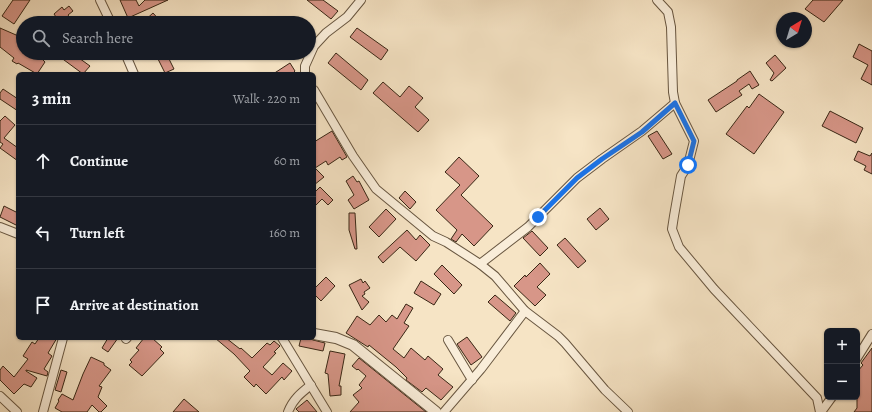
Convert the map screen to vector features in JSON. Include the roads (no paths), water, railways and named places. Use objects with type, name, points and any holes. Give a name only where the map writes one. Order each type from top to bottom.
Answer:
[{"type":"street","points":[[100,0],[108,16]]},
{"type":"street","points":[[316,44],[326,33],[347,17],[361,0]]},
{"type":"street","points":[[657,0],[668,12],[670,23],[673,92],[675,103],[694,141],[688,165],[681,176],[672,230],[679,247],[719,294],[817,398],[821,412]]},
{"type":"street","points":[[128,60],[133,72]]},
{"type":"street","points":[[305,72],[305,66],[308,60]]},
{"type":"street","points":[[316,93],[376,189],[433,236],[446,242],[480,264],[495,276],[525,311],[558,336],[605,390],[628,412]]},
{"type":"street","points":[[480,264],[528,227],[577,178],[642,132],[675,103]]},
{"type":"street","points":[[0,227],[16,233]]},
{"type":"street","points":[[444,412],[472,380],[525,311]]},
{"type":"street","points":[[316,334],[336,338],[353,345],[436,412]]},
{"type":"street","points":[[860,353],[872,334]]},
{"type":"street","points":[[43,412],[62,340]]},
{"type":"street","points":[[283,340],[327,412]]},
{"type":"street","points":[[448,340],[472,380]]},
{"type":"street","points":[[288,412],[291,404],[311,385]]},
{"type":"street","points":[[0,396],[17,412]]},
{"type":"street","points":[[817,398],[824,398]]},
{"type":"street","points":[[821,412],[830,400]]}]
